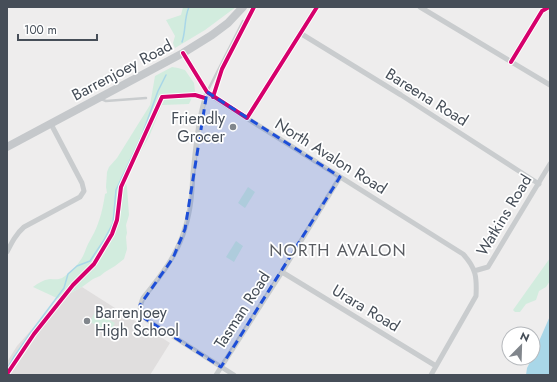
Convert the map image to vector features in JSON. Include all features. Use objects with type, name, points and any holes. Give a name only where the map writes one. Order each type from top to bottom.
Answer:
[{"type":"main road","name":"Barrenjoey Road","points":[[7,147],[183,53],[228,23],[243,7]]},
{"type":"street","points":[[247,118],[317,7]]},
{"type":"street","points":[[420,7],[550,85]]},
{"type":"street","points":[[511,62],[542,11],[548,7]]},
{"type":"street","name":"Bareena Road","points":[[300,33],[401,95],[539,184]]},
{"type":"street","name":"North Avalon Road","points":[[183,53],[207,92],[463,254],[474,271]]},
{"type":"street","points":[[207,92],[203,104],[196,146],[190,207],[185,229],[173,258],[143,298],[140,305],[140,313],[144,318],[234,375]]},
{"type":"street","points":[[7,252],[13,239],[24,227],[80,197],[84,191],[82,183],[51,124]]},
{"type":"street","name":"Watkins Road","points":[[474,271],[488,267],[550,164]]},
{"type":"street","name":"Tasman Road","points":[[216,375],[282,272],[340,177]]},
{"type":"street","points":[[431,375],[476,296],[477,282],[474,271]]},
{"type":"street","name":"Urara Road","points":[[282,272],[436,366]]},
{"type":"lane","points":[[207,92],[243,21]]},
{"type":"lane","points":[[99,98],[106,102],[146,98]]},
{"type":"highlighted area","points":[[207,92],[340,177],[221,367],[144,318],[140,305],[173,258],[185,229]]},
{"type":"shaded area","name":"Barrenjoey High School","points":[[82,287],[170,343],[150,375],[7,375],[7,362],[17,346],[59,299]]},
{"type":"green space","points":[[183,7],[236,7],[205,30],[175,48],[173,43],[175,36],[166,20],[181,15]]},
{"type":"green space","points":[[172,67],[185,70],[194,83],[195,91],[189,104],[162,105],[149,137],[124,177],[127,187],[129,215],[126,225],[127,249],[124,259],[100,276],[59,299],[33,287],[45,280],[62,278],[74,268],[81,259],[100,219],[105,194],[107,193],[107,172],[109,167],[117,158],[150,105],[155,76]]},
{"type":"green space","points":[[248,187],[255,192],[245,208],[238,203]]},
{"type":"green space","points":[[236,241],[243,246],[234,262],[226,257]]},
{"type":"green space","points":[[550,258],[550,281],[546,287],[539,291],[536,300],[526,304],[520,312],[515,312],[513,310]]},
{"type":"green space","points":[[95,312],[115,323],[110,332],[90,322]]},
{"type":"water","points":[[550,316],[550,375],[526,375],[528,366],[541,366],[541,337]]},
{"type":"waterway","points":[[182,42],[189,7]]},
{"type":"waterway","points":[[7,369],[31,332],[64,288],[68,274],[77,266],[90,261],[104,240],[113,223],[116,190],[142,135],[158,91],[166,75]]},
{"type":"cycle path","points":[[213,97],[222,69],[254,7]]},
{"type":"cycle path","points":[[183,53],[207,92],[247,118],[317,7]]},
{"type":"cycle path","points":[[511,62],[542,11],[549,7]]},
{"type":"cycle path","points":[[7,374],[34,334],[73,285],[94,264],[112,234],[117,220],[121,187],[162,97],[195,95],[205,98]]},
{"type":"place","name":"Friendly Grocer","points":[[233,127]]},
{"type":"place","name":"Barrenjoey High School","points":[[87,321]]},
{"type":"district","name":"NORTH AVALON","points":[[338,250]]}]
